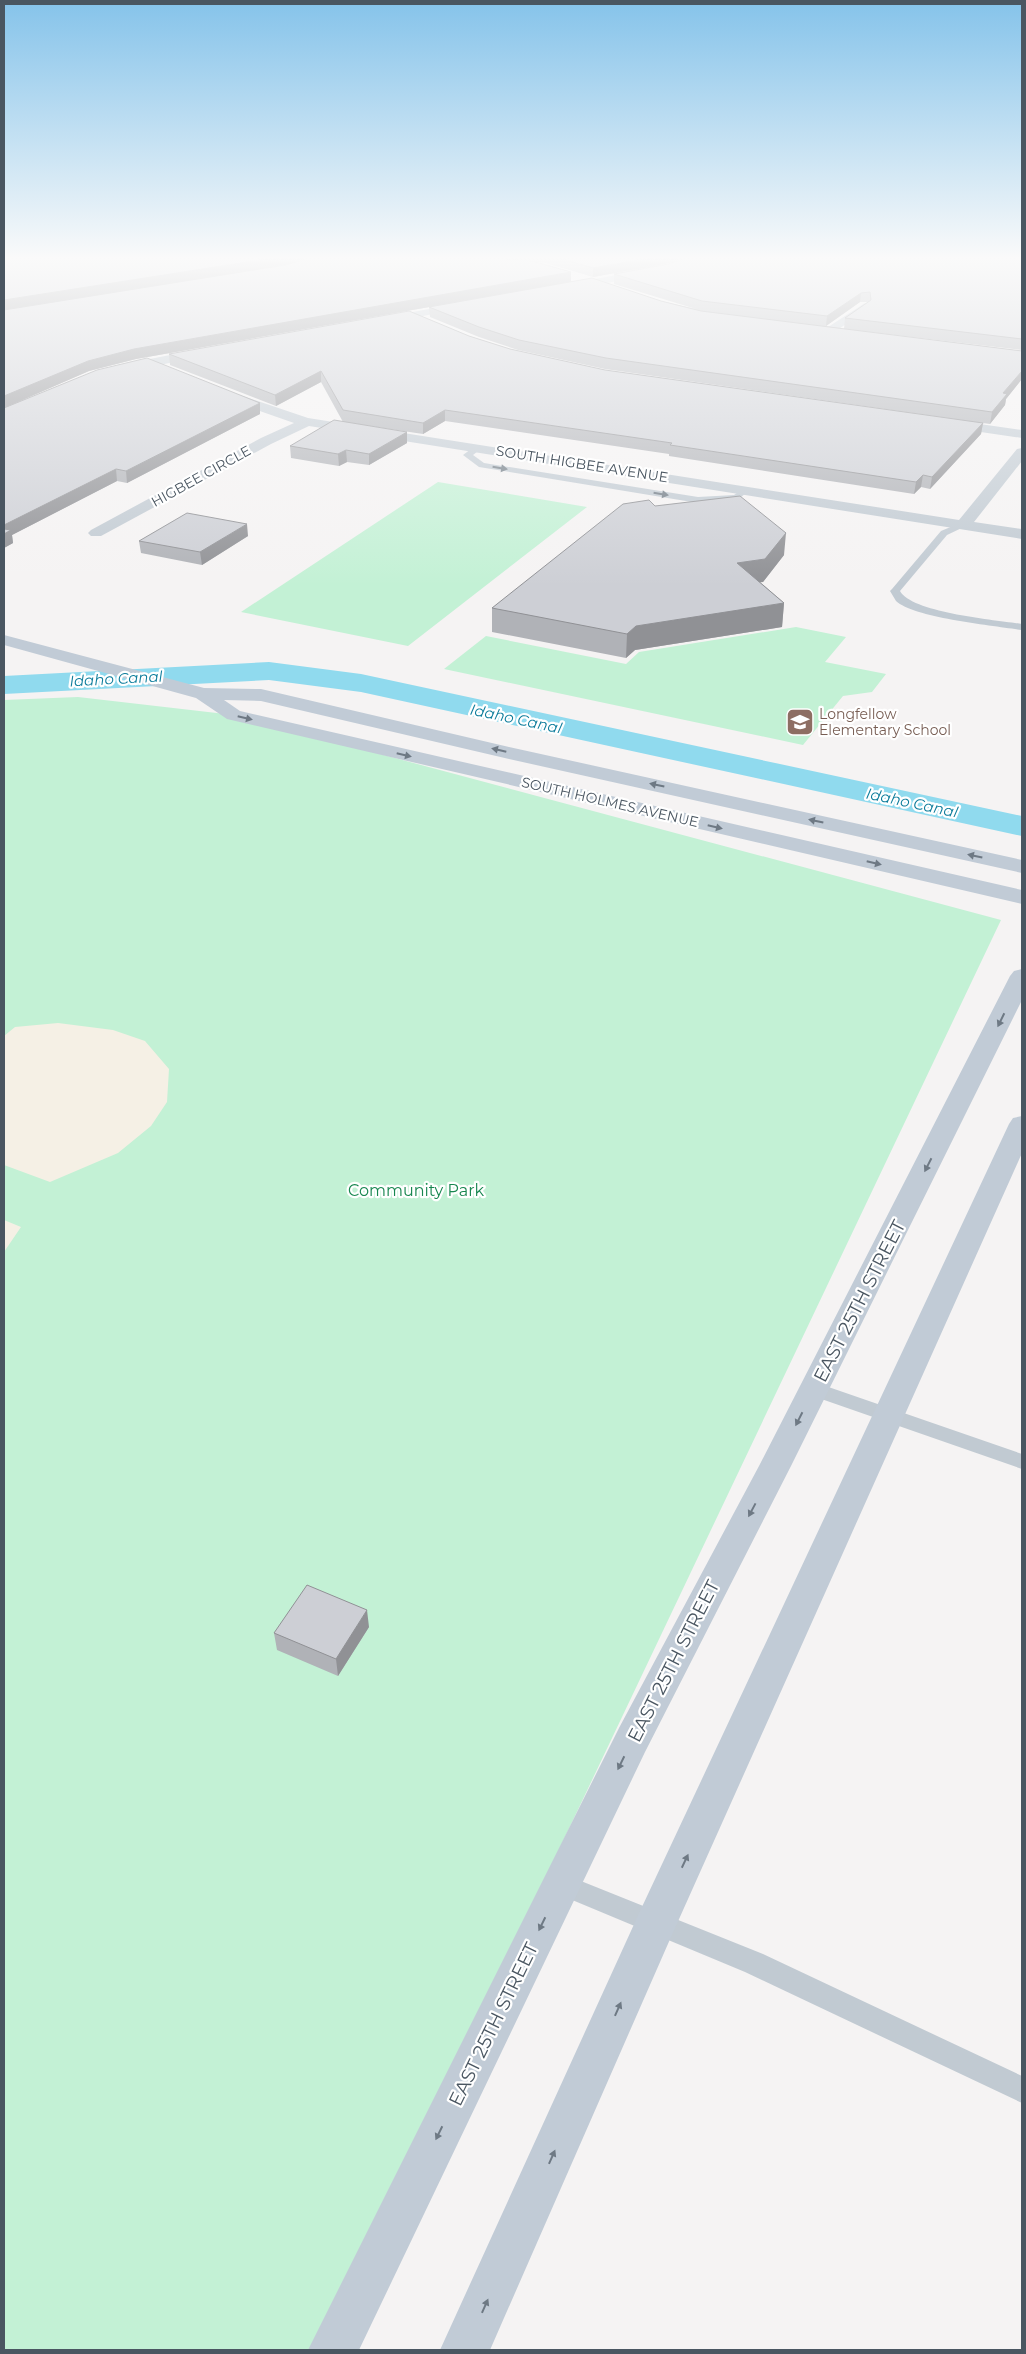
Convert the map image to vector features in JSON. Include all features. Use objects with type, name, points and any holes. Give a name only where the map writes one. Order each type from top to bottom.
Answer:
[{"type":"main road","name":"SOUTH HOLMES AVENUE","points":[[4,640],[203,694],[262,695],[1022,866]]},
{"type":"main road","name":"SOUTH HOLMES AVENUE","points":[[203,694],[234,715],[1022,897]]},
{"type":"main road","name":"EAST 25TH STREET","points":[[332,2350],[632,1740],[814,1389],[1022,976]]},
{"type":"main road","points":[[465,2350],[656,1924],[1022,1124]]},
{"type":"street","points":[[106,373],[133,367]]},
{"type":"street","points":[[158,367],[172,373]]},
{"type":"street","name":"SOUTH HIGBEE AVENUE","points":[[208,387],[281,415],[307,422],[1022,534]]},
{"type":"street","points":[[932,421],[1022,434]]},
{"type":"street","name":"HIGBEE CIRCLE","points":[[96,533],[266,441],[307,422]]},
{"type":"street","points":[[964,525],[1022,452]]},
{"type":"lane","points":[[964,525],[944,534],[895,591],[899,599],[910,605],[928,610],[1022,627]]},
{"type":"lane","points":[[814,1389],[1022,1462]]},
{"type":"lane","points":[[561,1884],[754,1963],[1022,2090]]},
{"type":"green space","points":[[438,482],[587,507],[408,646],[241,612]]},
{"type":"green space","points":[[796,627],[846,637],[825,662],[886,674],[872,692],[843,696],[803,745],[444,669],[486,636],[626,664],[639,652]]},
{"type":"green space","name":"Community Park","points":[[78,697],[234,715],[1001,920],[321,2350],[4,2350],[4,700]]},
{"type":"sand","points":[[58,1023],[113,1030],[145,1041],[169,1069],[167,1102],[151,1126],[118,1153],[50,1182],[4,1165],[4,1036],[15,1027]]},
{"type":"sand","points":[[4,1220],[21,1227],[4,1252]]},
{"type":"building","points":[[4,367],[74,367],[4,396]]},
{"type":"building","points":[[110,367],[169,367],[260,403],[126,471],[116,469],[4,525],[4,408],[97,370]]},
{"type":"building","points":[[202,367],[591,367],[983,423],[932,477],[923,475],[916,482],[670,445],[672,443],[445,410],[423,423],[343,410],[321,371],[275,395]]},
{"type":"building","points":[[669,367],[1022,367],[1022,371],[1003,393],[1007,394],[992,412]]},
{"type":"building","points":[[334,420],[407,432],[369,454],[346,450],[338,454],[290,446]]},
{"type":"building","points":[[740,496],[786,533],[765,559],[737,563],[784,603],[636,626],[627,634],[492,608],[623,504],[649,500],[655,506]]},
{"type":"building","points":[[187,513],[247,524],[200,552],[139,541]]},
{"type":"building","points":[[4,529],[11,530],[4,534]]},
{"type":"building","points":[[307,1585],[367,1610],[336,1659],[274,1633]]},
{"type":"waterway","name":"Idaho Canal","points":[[4,685],[269,671],[361,683],[1022,826]]},
{"type":"place","name":"Longfellow Elementary School","points":[[800,722]]}]
